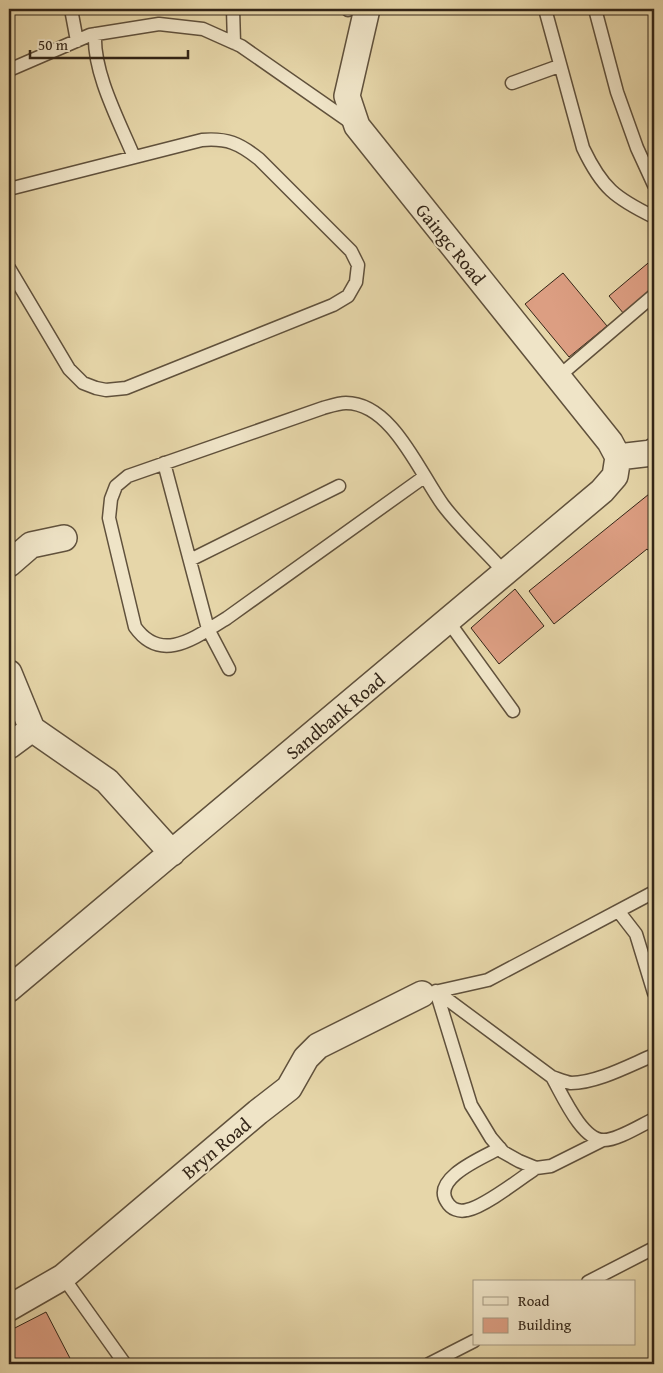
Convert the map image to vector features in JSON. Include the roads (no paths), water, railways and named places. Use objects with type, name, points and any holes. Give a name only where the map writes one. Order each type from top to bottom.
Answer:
[{"type":"street","name":"Gaingc Road","points":[[355,9],[347,96],[357,126],[558,376],[610,442],[618,457]]},
{"type":"street","points":[[618,457],[652,453],[654,451]]},
{"type":"street","name":"Sandbank Road","points":[[9,990],[602,491],[615,476],[618,457]]},
{"type":"street","points":[[9,564],[31,545],[50,533]]},
{"type":"street","points":[[9,672],[32,729],[107,781],[172,853]]},
{"type":"street","points":[[9,746],[32,729]]},
{"type":"street","name":"Bryn Road","points":[[9,1308],[63,1276],[289,1088],[306,1058],[318,1046],[429,993]]},
{"type":"lane","points":[[71,9],[77,41]]},
{"type":"lane","points":[[233,9],[234,43]]},
{"type":"lane","points":[[545,9],[559,66],[583,148],[593,170],[609,190],[627,204],[654,217]]},
{"type":"lane","points":[[596,9],[617,92],[637,148],[654,184]]},
{"type":"lane","points":[[9,70],[95,34],[159,24],[203,29],[234,43],[357,126]]},
{"type":"lane","points":[[95,34],[94,44],[101,75],[134,158]]},
{"type":"lane","points":[[512,82],[559,66]]},
{"type":"lane","points":[[9,189],[202,140],[218,139],[245,148],[259,159],[351,251],[358,265],[356,282],[348,296],[333,305],[126,388],[106,390],[83,383],[69,369],[9,268]]},
{"type":"lane","points":[[558,376],[654,295]]},
{"type":"lane","points":[[424,477],[227,618],[184,642],[168,646],[155,645],[141,636],[135,627],[109,518],[111,498],[116,486],[128,476],[164,463],[323,408],[346,403],[366,407],[383,417],[395,431],[444,506],[505,573]]},
{"type":"lane","points":[[164,463],[208,629],[229,669]]},
{"type":"lane","points":[[190,560],[339,486]]},
{"type":"lane","points":[[448,621],[513,711]]},
{"type":"lane","points":[[429,993],[488,980],[654,892]]},
{"type":"lane","points":[[619,912],[636,934],[654,992]]},
{"type":"lane","points":[[429,993],[552,1077],[570,1083],[600,1077],[654,1055]]},
{"type":"lane","points":[[429,993],[471,1105],[491,1138],[503,1152],[536,1168]]},
{"type":"lane","points":[[552,1077],[580,1125],[591,1136],[603,1140]]},
{"type":"lane","points":[[500,1148],[455,1173],[448,1180],[445,1189],[445,1200],[450,1206],[458,1210],[468,1210],[536,1168],[551,1166],[603,1140],[611,1139],[654,1119]]},
{"type":"lane","points":[[592,1280],[654,1248]]},
{"type":"lane","points":[[63,1276],[125,1364]]},
{"type":"lane","points":[[430,1364],[473,1342]]}]
